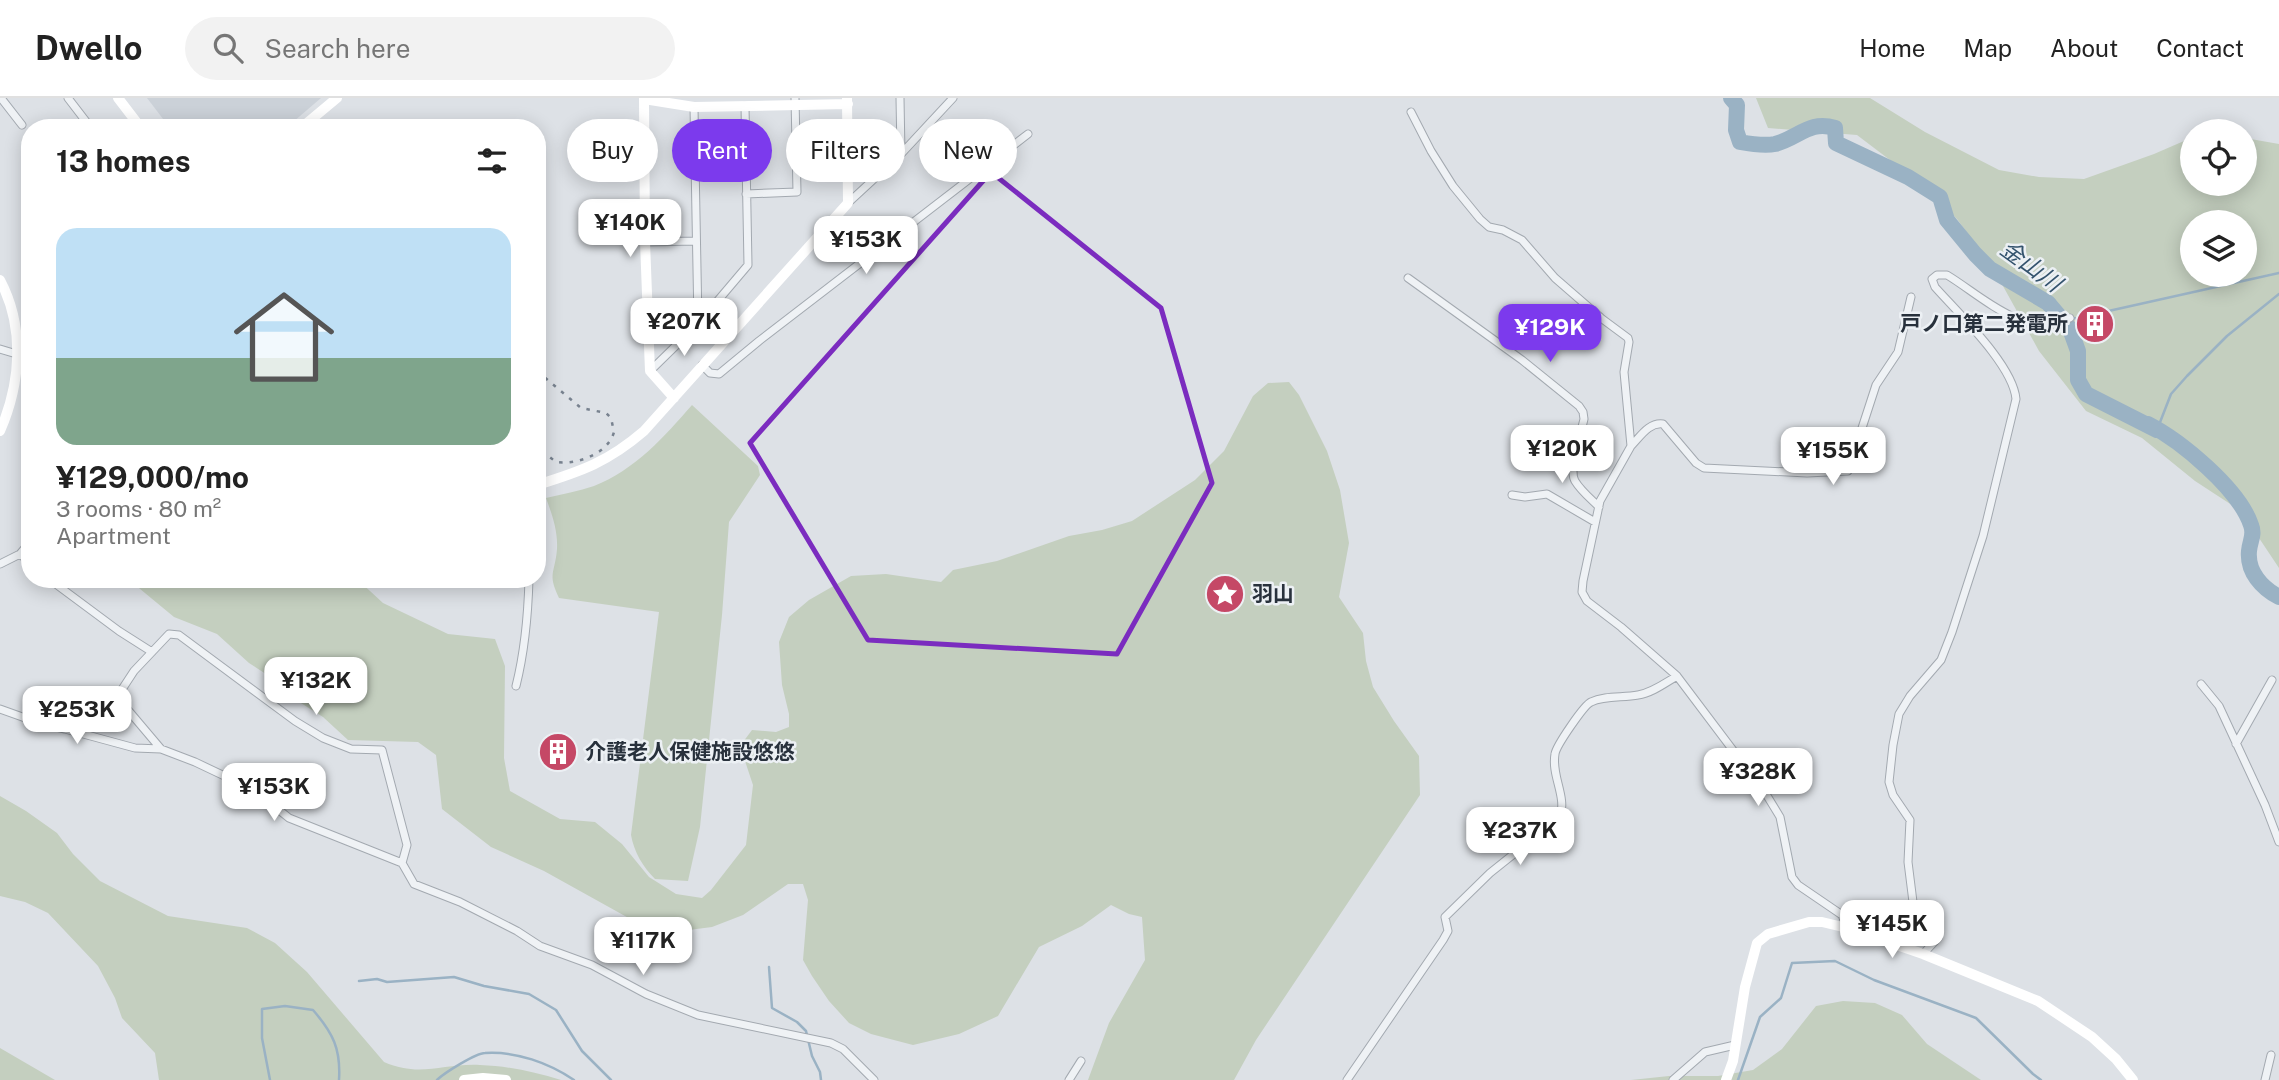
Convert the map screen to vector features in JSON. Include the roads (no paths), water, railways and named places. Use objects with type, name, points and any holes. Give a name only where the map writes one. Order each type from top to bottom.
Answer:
[{"type":"street","points":[[1,98],[21,124]]},
{"type":"street","points":[[68,98],[84,119]]},
{"type":"street","points":[[118,98],[134,119]]},
{"type":"street","points":[[312,119],[337,98]]},
{"type":"street","points":[[674,398],[649,372],[643,98],[694,107],[847,101],[848,203]]},
{"type":"street","points":[[900,98],[900,119]]},
{"type":"street","points":[[905,150],[951,99]]},
{"type":"street","points":[[746,194],[797,192],[795,102]]},
{"type":"street","points":[[649,372],[698,324],[748,265],[745,106]]},
{"type":"street","points":[[694,107],[698,324]]},
{"type":"street","points":[[1411,112],[1453,186],[1480,219],[1489,227],[1503,230],[1522,240],[1555,278],[1628,338],[1624,372],[1631,446]]},
{"type":"street","points":[[702,365],[710,373],[719,374],[781,323],[1028,134]]},
{"type":"street","points":[[546,482],[574,474],[621,451],[644,431],[848,203],[871,182]]},
{"type":"street","points":[[645,242],[695,242]]},
{"type":"street","points":[[1923,954],[1938,938],[1931,924],[1913,902],[1908,862],[1910,820],[1893,795],[1889,782],[1893,745],[1899,714],[1910,696],[1941,660],[1952,632],[1983,536],[2016,399],[2004,368],[1935,287],[1932,279],[1937,275],[1947,275],[1980,298],[2028,322],[2049,325],[2070,318]]},
{"type":"street","points":[[1408,278],[1522,360],[1579,406],[1584,419],[1573,475],[1577,484],[1599,507]]},
{"type":"street","points":[[0,280],[12,307],[18,354],[14,384],[0,431]]},
{"type":"street","points":[[1847,928],[1842,915],[1798,885],[1791,877],[1780,817],[1766,794],[1677,676],[1587,601],[1583,592],[1583,581],[1600,501],[1631,446],[1652,425],[1663,424],[1696,464],[1704,468],[1807,473],[1848,471],[1876,385],[1898,352],[1911,297]]},
{"type":"street","points":[[0,301],[12,307]]},
{"type":"street","points":[[0,349],[21,355]]},
{"type":"street","points":[[1512,495],[1525,497],[1548,494],[1595,522]]},
{"type":"street","points":[[0,564],[20,554]]},
{"type":"street","points":[[61,588],[152,652]]},
{"type":"street","points":[[516,686],[527,633],[529,588]]},
{"type":"street","points":[[160,749],[117,696],[134,671],[169,634],[178,635],[295,721],[323,738],[351,749],[382,750],[407,845],[402,863]]},
{"type":"street","points":[[1347,1080],[1443,940],[1448,931],[1445,917],[1490,873],[1560,817],[1563,808],[1554,765],[1556,750],[1581,709],[1590,702],[1604,698],[1641,695],[1677,676]]},
{"type":"street","points":[[2236,744],[2272,680]]},
{"type":"street","points":[[2201,684],[2218,706],[2265,805],[2279,842]]},
{"type":"street","points":[[0,709],[42,724],[135,748],[160,749],[195,762],[254,790],[289,818],[402,863],[414,884],[460,902],[540,946],[592,965],[646,994],[698,1015],[831,1043],[842,1049],[874,1080]]},
{"type":"street","points":[[1726,1080],[1733,1061],[1745,987],[1757,943],[1768,934],[1809,922],[1822,922],[1923,954],[2052,1009],[2092,1037],[2116,1059],[2133,1080]]},
{"type":"street","points":[[1673,1080],[1705,1052],[1735,1045]]},
{"type":"street","points":[[2264,1080],[2271,1055]]},
{"type":"street","points":[[1069,1080],[1081,1061]]},
{"type":"street","points":[[464,1080],[506,1080]]},
{"type":"water","points":[[2047,294],[2055,299],[2065,319],[2056,320],[2037,303]]},
{"type":"waterway","name":"金山川","points":[[1731,98],[1737,105],[1736,130],[1740,142],[1775,144],[1818,126],[1835,128],[1836,143],[1908,177],[1940,197],[1947,220],[1975,254],[1990,269],[2048,303],[2070,329],[2078,351],[2078,380],[2086,394],[2157,430]]},
{"type":"waterway","points":[[2104,312],[2279,273]]},
{"type":"waterway","points":[[2157,430],[2171,394],[2187,376],[2227,336],[2279,294]]},
{"type":"waterway","points":[[2072,318],[2083,319]]},
{"type":"waterway","name":"金山川","points":[[2148,424],[2192,454],[2234,496],[2252,529],[2250,566],[2262,584],[2279,597]]},
{"type":"waterway","points":[[1738,1080],[1760,1017],[1781,998],[1792,963],[1835,961],[1874,980],[1976,1018],[2041,1080]]},
{"type":"waterway","points":[[769,967],[772,1008],[797,1022],[806,1031],[821,1080]]},
{"type":"waterway","points":[[359,981],[377,979],[387,982],[454,977],[484,986],[529,994],[556,1010],[582,1051],[611,1080]]},
{"type":"waterway","points":[[270,1080],[262,1038],[262,1009],[285,1006],[313,1010],[326,1026],[337,1050],[339,1080]]},
{"type":"waterway","points":[[437,1080],[453,1068],[485,1053],[532,1059],[574,1080]]},
{"type":"railway","points":[[546,379],[581,408],[606,413],[611,418],[614,432],[611,440],[599,452],[582,460],[556,462],[546,454]]},
{"type":"place","name":"戸ノ口第二発電所","points":[[2095,324]]},
{"type":"place","name":"羽山","points":[[1225,594]]},
{"type":"place","name":"介護老人保健施設悠悠","points":[[558,752]]}]
